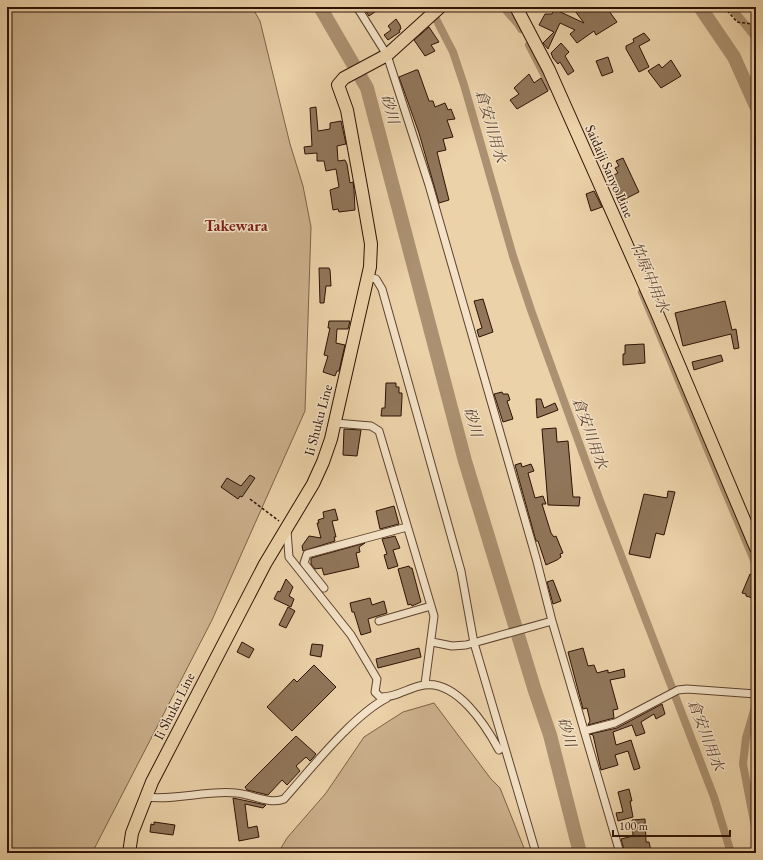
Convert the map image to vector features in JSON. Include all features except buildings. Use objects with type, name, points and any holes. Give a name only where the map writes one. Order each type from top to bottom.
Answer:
[{"type":"main road","name":"Ii Shuku Line","points":[[129,853],[132,833],[145,797],[265,564],[313,484],[331,439],[368,277],[371,244],[347,110],[338,85],[344,78],[384,57],[440,7]]},
{"type":"main road","name":"Saidaiji Sanyo Line","points":[[516,7],[549,70],[645,284],[756,548]]},
{"type":"street","points":[[357,7],[384,57],[429,185],[536,558],[552,621],[620,853]]},
{"type":"street","points":[[368,277],[376,279],[382,289],[461,571],[475,643],[536,853]]},
{"type":"street","points":[[335,423],[371,426],[379,431],[434,616],[432,642],[425,684]]},
{"type":"street","points":[[324,588],[304,563],[307,554],[407,527]]},
{"type":"street","points":[[287,528],[289,557],[351,635],[376,679],[375,692],[380,697],[389,697]]},
{"type":"street","points":[[380,621],[431,606]]},
{"type":"street","points":[[432,642],[452,646],[475,643],[552,621]]},
{"type":"street","points":[[145,797],[158,799],[221,792],[246,793],[277,802],[284,799],[347,730],[379,702],[425,684],[451,690],[465,701],[499,750]]},
{"type":"street","points":[[584,731],[615,723],[678,690],[687,689],[756,694]]},
{"type":"path","points":[[724,7],[737,22],[752,24],[756,29]]},
{"type":"path","points":[[250,499],[287,528]]},
{"type":"shaded area","points":[[7,7],[252,7],[260,21],[290,144],[303,186],[311,227],[305,411],[212,620],[92,853],[7,853]]},
{"type":"shaded area","points":[[434,703],[491,779],[500,788],[526,853],[278,853],[287,838],[326,793],[364,737],[403,712]]},
{"type":"waterway","name":"砂川","points":[[320,7],[367,88],[465,461],[535,691],[550,735],[580,853]]},
{"type":"waterway","name":"竹原中用水","points":[[504,7],[521,29]]},
{"type":"waterway","points":[[700,7],[734,57],[756,106]]},
{"type":"waterway","points":[[731,7],[756,38]]},
{"type":"waterway","name":"倉安川用水","points":[[436,19],[453,52],[464,85],[513,256],[531,310],[599,498],[714,797],[731,853]]},
{"type":"waterway","name":"竹原中用水","points":[[529,45],[550,86]]},
{"type":"waterway","name":"竹原中用水","points":[[642,292],[756,565]]},
{"type":"waterway","name":"竹原中用水","points":[[756,704],[746,738],[743,764],[756,832]]},
{"type":"district","name":"Takewara","points":[[236,225]]}]
